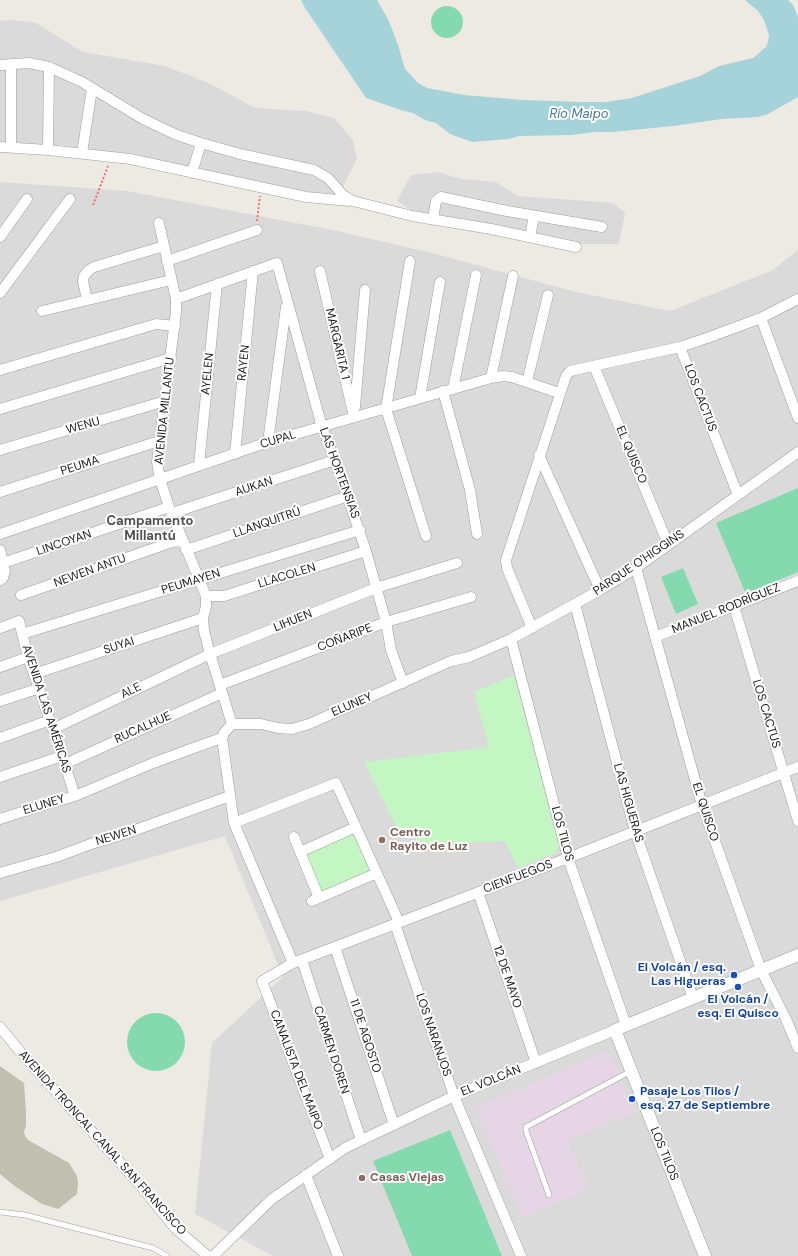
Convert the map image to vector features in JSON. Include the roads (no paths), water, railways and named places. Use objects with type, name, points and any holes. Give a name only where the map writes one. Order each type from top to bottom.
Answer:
[{"type":"street","points":[[0,65],[29,63],[49,67],[92,88],[143,119],[177,135],[201,144],[252,157],[314,170],[328,178],[343,195],[353,201]]},
{"type":"street","points":[[10,64],[11,147]]},
{"type":"street","points":[[48,150],[49,67]]},
{"type":"street","points":[[82,153],[92,88]]},
{"type":"street","points":[[192,172],[201,144]]},
{"type":"street","points":[[0,147],[82,153],[130,159],[306,197],[353,201],[412,216],[530,237],[576,247]]},
{"type":"street","points":[[433,219],[436,201],[441,197],[534,216],[602,227]]},
{"type":"street","points":[[0,293],[70,199]]},
{"type":"street","points":[[0,237],[27,200]]},
{"type":"street","points":[[530,237],[534,216]]},
{"type":"street","name":"AVENIDA MILLANTU","points":[[159,223],[176,299],[175,326],[157,462],[160,479],[170,510],[206,596],[206,606],[203,618],[204,631],[232,724]]},
{"type":"street","points":[[167,261],[257,230]]},
{"type":"street","points":[[87,300],[83,281],[84,276],[94,266],[164,246]]},
{"type":"street","points":[[410,261],[386,409],[426,536]]},
{"type":"street","name":"LAS HORTENSIAS","points":[[253,271],[277,263],[322,427],[360,530],[386,622],[391,650],[403,683]]},
{"type":"street","points":[[176,299],[253,271]]},
{"type":"street","name":"RAYEN","points":[[235,454],[253,271]]},
{"type":"street","name":"MARGARITA 1","points":[[320,271],[354,417]]},
{"type":"street","points":[[476,275],[448,390],[470,490],[477,534]]},
{"type":"street","points":[[491,378],[513,276]]},
{"type":"street","points":[[42,311],[171,280]]},
{"type":"street","points":[[420,398],[440,282]]},
{"type":"street","name":"AYELEN","points":[[199,465],[217,284]]},
{"type":"street","points":[[354,417],[365,290]]},
{"type":"street","points":[[527,382],[548,295]]},
{"type":"street","points":[[532,628],[506,563],[559,392],[566,376],[570,371],[680,347],[761,318],[798,299]]},
{"type":"street","points":[[268,442],[287,302]]},
{"type":"street","points":[[761,318],[798,418]]},
{"type":"street","points":[[0,370],[156,324],[175,326]]},
{"type":"street","name":"LOS CACTUS","points":[[680,347],[738,495]]},
{"type":"street","points":[[0,409],[170,358]]},
{"type":"street","name":"EL QUISCO","points":[[594,366],[668,544]]},
{"type":"street","name":"CUPAL","points":[[0,534],[268,442],[491,378],[503,376],[512,377],[559,392]]},
{"type":"street","name":"WENU","points":[[0,450],[165,401]]},
{"type":"street","name":"PEUMA","points":[[0,492],[159,440]]},
{"type":"street","name":"PARQUE O'HIGGINS","points":[[469,657],[511,639],[532,628],[636,568],[798,452]]},
{"type":"street","points":[[539,455],[600,590]]},
{"type":"street","name":"AUKAN","points":[[170,510],[335,460]]},
{"type":"street","name":"LLANQUITRÚ","points":[[184,545],[348,496]]},
{"type":"street","name":"LINCOYAN","points":[[4,567],[170,510]]},
{"type":"street","name":"PEUMAYEN","points":[[22,634],[360,530]]},
{"type":"street","name":"NEWEN ANTU","points":[[21,595],[172,542],[184,545]]},
{"type":"street","points":[[0,550],[4,567],[3,578],[0,580]]},
{"type":"street","name":"LLACOLEN","points":[[206,596],[224,596],[366,551]]},
{"type":"street","name":"LIHUEN","points":[[210,654],[376,588],[458,563]]},
{"type":"street","name":"EL QUISCO","points":[[636,568],[702,805],[761,970],[773,991],[798,1048]]},
{"type":"street","name":"MANUEL RODRÍGUEZ","points":[[655,637],[798,581]]},
{"type":"street","name":"COÑARIPE","points":[[221,689],[386,622],[472,597]]},
{"type":"street","name":"LAS HIGUERAS","points":[[575,604],[635,831],[693,998]]},
{"type":"street","name":"LOS CACTUS","points":[[734,606],[798,821]]},
{"type":"street","name":"SUYAI","points":[[34,674],[203,618]]},
{"type":"street","name":"AVENIDA LAS AMÉRICAS","points":[[0,628],[19,622],[28,658],[40,688],[74,796]]},
{"type":"street","name":"LOS TILOS","points":[[511,639],[568,858],[621,1028],[632,1071],[705,1256]]},
{"type":"street","name":"ALE","points":[[0,738],[52,724],[210,654]]},
{"type":"street","name":"ELUNEY","points":[[232,724],[261,724],[278,728],[292,729],[309,724],[451,661],[469,657]]},
{"type":"street","points":[[0,667],[28,658]]},
{"type":"street","points":[[0,701],[40,688]]},
{"type":"street","name":"RUCALHUE","points":[[0,777],[63,760],[221,689]]},
{"type":"street","points":[[232,724],[224,733],[222,738],[234,824]]},
{"type":"street","name":"ELUNEY","points":[[0,819],[74,796],[153,763],[222,738]]},
{"type":"street","name":"CIENFUEGOS","points":[[262,982],[297,961],[568,858],[798,767]]},
{"type":"street","name":"LOS NARANJOS","points":[[234,824],[336,783],[377,873],[397,923],[454,1096],[521,1256]]},
{"type":"street","name":"NEWEN","points":[[0,872],[56,857],[230,796]]},
{"type":"street","name":"CARMEN DOREN","points":[[234,824],[297,961],[362,1140]]},
{"type":"street","points":[[300,852],[356,827]]},
{"type":"street","points":[[294,837],[315,900],[377,873]]},
{"type":"street","name":"12 DE MAYO","points":[[478,892],[536,1062]]},
{"type":"street","name":"11 DE AGOSTO","points":[[335,947],[394,1125]]},
{"type":"street","name":"EL VOLCÁN","points":[[213,1256],[272,1199],[345,1148],[454,1096],[798,955]]},
{"type":"street","name":"CANALISTA DEL MAIPO","points":[[262,982],[330,1159]]},
{"type":"street","name":"AVENIDA TRONCAL CANAL SAN FRANCISCO","points":[[0,1027],[28,1061],[140,1186],[175,1228],[208,1256]]},
{"type":"street","points":[[306,1175],[338,1256]]},
{"type":"lane","points":[[549,1195],[526,1131],[526,1127],[632,1071]]},
{"type":"lane","points":[[0,1212],[25,1215],[153,1248],[167,1256]]},
{"type":"water","name":"Río Maipo","points":[[301,0],[377,0],[389,21],[405,69],[418,83],[427,88],[464,95],[523,100],[606,102],[632,98],[700,76],[719,66],[753,58],[766,47],[769,35],[764,20],[758,11],[745,0],[788,0],[793,5],[798,17],[798,97],[768,114],[758,117],[722,119],[613,132],[595,132],[571,135],[519,136],[509,139],[472,142],[450,134],[436,123],[425,120],[413,113],[366,98]]},
{"type":"place","name":"Centro Rayito de Luz","points":[[382,840]]},
{"type":"place","name":"El Volcán / esq. Las Higueras","points":[[734,975]]},
{"type":"place","name":"El Volcán / esq. El Quisco","points":[[738,987]]},
{"type":"place","name":"Pasaje Los Tilos / esq. 27 de Septiembre","points":[[632,1099]]},
{"type":"place","name":"Casas Viejas","points":[[362,1178]]},
{"type":"district","name":"Campamento Millantú","points":[[150,530]]}]
